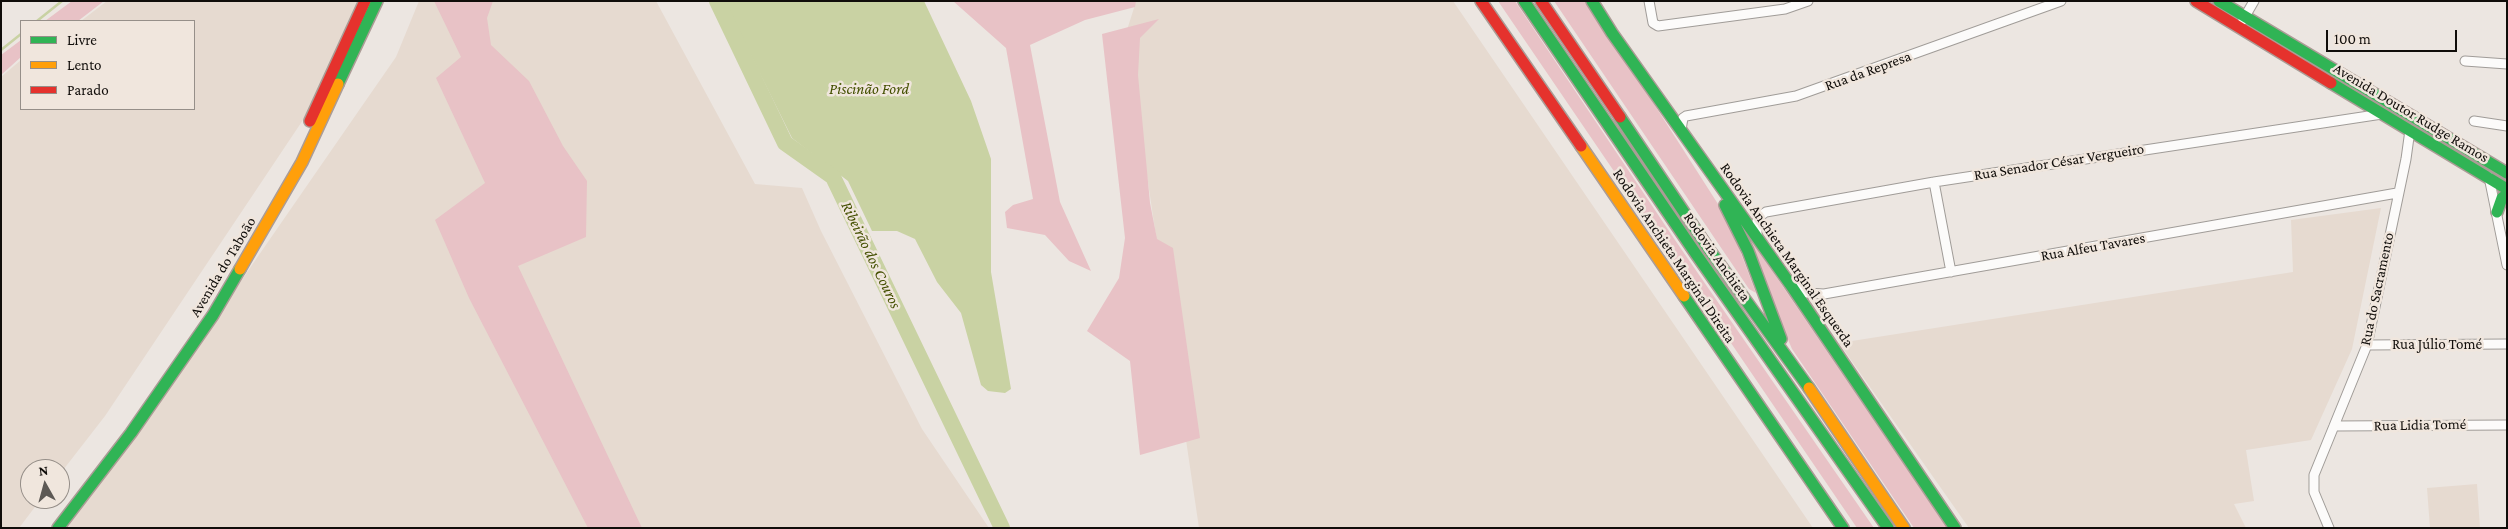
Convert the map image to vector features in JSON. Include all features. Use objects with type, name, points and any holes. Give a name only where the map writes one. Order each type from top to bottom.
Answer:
[{"type":"main road","name":"Avenida do Taboão","points":[[49,528],[116,442],[209,308],[295,156],[365,1]]},
{"type":"main road","name":"Avenida do Taboão","points":[[58,528],[125,441],[213,315],[308,149],[377,1]]},
{"type":"main road","name":"Rodovia Anchieta Marginal Direita","points":[[1481,1],[1843,528]]},
{"type":"main road","name":"Rodovia Anchieta","points":[[1524,1],[1696,254],[1888,528]]},
{"type":"main road","name":"Rodovia Anchieta","points":[[1541,1],[1708,248],[1789,359],[1904,528]]},
{"type":"main road","name":"Rodovia Anchieta Marginal Esquerda","points":[[1592,1],[1612,33],[1790,284],[1955,528]]},
{"type":"main road","name":"Avenida Doutor Rudge Ramos","points":[[2196,1],[2242,22],[2507,172]]},
{"type":"main road","name":"Avenida Doutor Rudge Ramos","points":[[2219,1],[2242,22],[2382,114],[2507,189]]},
{"type":"main road","points":[[1698,154],[1748,251],[1789,359]]},
{"type":"main road","points":[[2497,212],[2502,198],[2507,194]]},
{"type":"street","points":[[1649,1],[1652,20],[1655,25],[1663,26],[1808,1]]},
{"type":"street","name":"Rua da Represa","points":[[1681,131],[1683,118],[1686,116],[1796,96],[2061,1]]},
{"type":"street","points":[[2242,22],[2254,1]]},
{"type":"street","points":[[2465,61],[2507,64]]},
{"type":"street","name":"Rua Senador César Vergueiro","points":[[1757,238],[1757,221],[1766,212],[1934,182],[2382,114]]},
{"type":"street","points":[[2474,121],[2507,126]]},
{"type":"street","name":"Rua do Sacramento","points":[[2329,528],[2314,492],[2314,476],[2366,345],[2406,159],[2410,130]]},
{"type":"street","points":[[2480,156],[2490,179],[2507,265]]},
{"type":"street","points":[[1934,182],[1951,272]]},
{"type":"street","name":"Rua Alfeu Tavares","points":[[1790,284],[1807,293],[1824,294],[2397,194]]},
{"type":"street","name":"Rua Júlio Tomé","points":[[2366,345],[2507,344]]},
{"type":"street","name":"Rua Lidia Tomé","points":[[2334,426],[2507,424]]},
{"type":"shaded area","points":[[72,1],[104,1],[79,20],[46,20]]},
{"type":"shaded area","points":[[107,1],[362,1],[323,90],[105,416],[70,461],[70,459],[20,459],[20,509],[33,509],[19,528],[1,528],[1,77],[20,61],[20,110],[195,110],[195,20],[82,20]]},
{"type":"shaded area","points":[[419,1],[656,1],[755,184],[802,188],[821,231],[922,429],[989,528],[63,528],[104,479],[396,57]]},
{"type":"shaded area","points":[[434,1],[493,1],[487,18],[491,45],[529,81],[563,146],[587,181],[586,237],[518,266],[642,528],[588,528],[469,298],[435,220],[485,183],[436,78],[461,57]]},
{"type":"shaded area","points":[[953,1],[1136,1],[1135,7],[1085,20],[1030,45],[1060,202],[1091,271],[1069,261],[1045,235],[1007,228],[1005,212],[1013,205],[1033,199],[1006,48]]},
{"type":"shaded area","points":[[1133,1],[1453,1],[1813,528],[1199,528],[1126,33],[1134,8]]},
{"type":"shaded area","points":[[1498,1],[1515,1],[1675,240],[1874,528],[1857,528]]},
{"type":"shaded area","points":[[1554,1],[1588,1],[1718,204],[1734,235],[1756,293],[1749,289]]},
{"type":"shaded area","points":[[1159,19],[1140,38],[1138,75],[1150,203],[1157,239],[1173,248],[1200,438],[1140,455],[1130,361],[1087,331],[1119,278],[1125,238],[1102,34]]},
{"type":"shaded area","points":[[20,41],[20,58],[1,75],[1,55]]},
{"type":"shaded area","points":[[2381,208],[2352,349],[2311,440],[2246,450],[2254,501],[2234,504],[2246,528],[1969,528],[1839,343],[2293,272],[2291,220]]},
{"type":"shaded area","points":[[1735,216],[1947,528],[1914,528],[1792,349]]},
{"type":"shaded area","points":[[2477,484],[2480,528],[2430,528],[2427,488]]},
{"type":"water","name":"Piscinão Ford","points":[[724,1],[924,1],[971,101],[991,159],[991,272],[1011,389],[1005,393],[988,391],[981,385],[961,313],[937,282],[915,239],[897,231],[872,231],[848,181],[792,138]]},
{"type":"waterway","points":[[38,20],[62,1]]},
{"type":"waterway","name":"Ribeirão dos Couros","points":[[717,1],[785,143],[833,177],[1002,528]]},
{"type":"waterway","points":[[1,50],[20,35]]},
{"type":"traffic: fast","points":[[338,84],[377,1]]},
{"type":"traffic: fast","points":[[1524,1],[1696,254],[1888,528]]},
{"type":"traffic: fast","points":[[1592,1],[1612,33],[1790,284],[1955,528]]},
{"type":"traffic: fast","points":[[2219,1],[2507,173]]},
{"type":"traffic: fast","points":[[2331,83],[2507,189]]},
{"type":"traffic: fast","points":[[1620,117],[1708,248],[1809,388]]},
{"type":"traffic: fast","points":[[2497,212],[2502,198],[2507,194]]},
{"type":"traffic: fast","points":[[1725,205],[1748,251],[1781,339]]},
{"type":"traffic: fast","points":[[58,528],[131,433],[213,315],[240,269]]},
{"type":"traffic: fast","points":[[1684,296],[1843,528]]},
{"type":"traffic: slow","points":[[240,269],[302,162],[338,84]]},
{"type":"traffic: slow","points":[[1581,146],[1684,296]]},
{"type":"traffic: slow","points":[[1809,388],[1904,528]]},
{"type":"traffic: jam","points":[[310,121],[365,1]]},
{"type":"traffic: jam","points":[[1481,1],[1581,146]]},
{"type":"traffic: jam","points":[[1541,1],[1620,117]]},
{"type":"traffic: jam","points":[[2196,1],[2331,83]]}]
